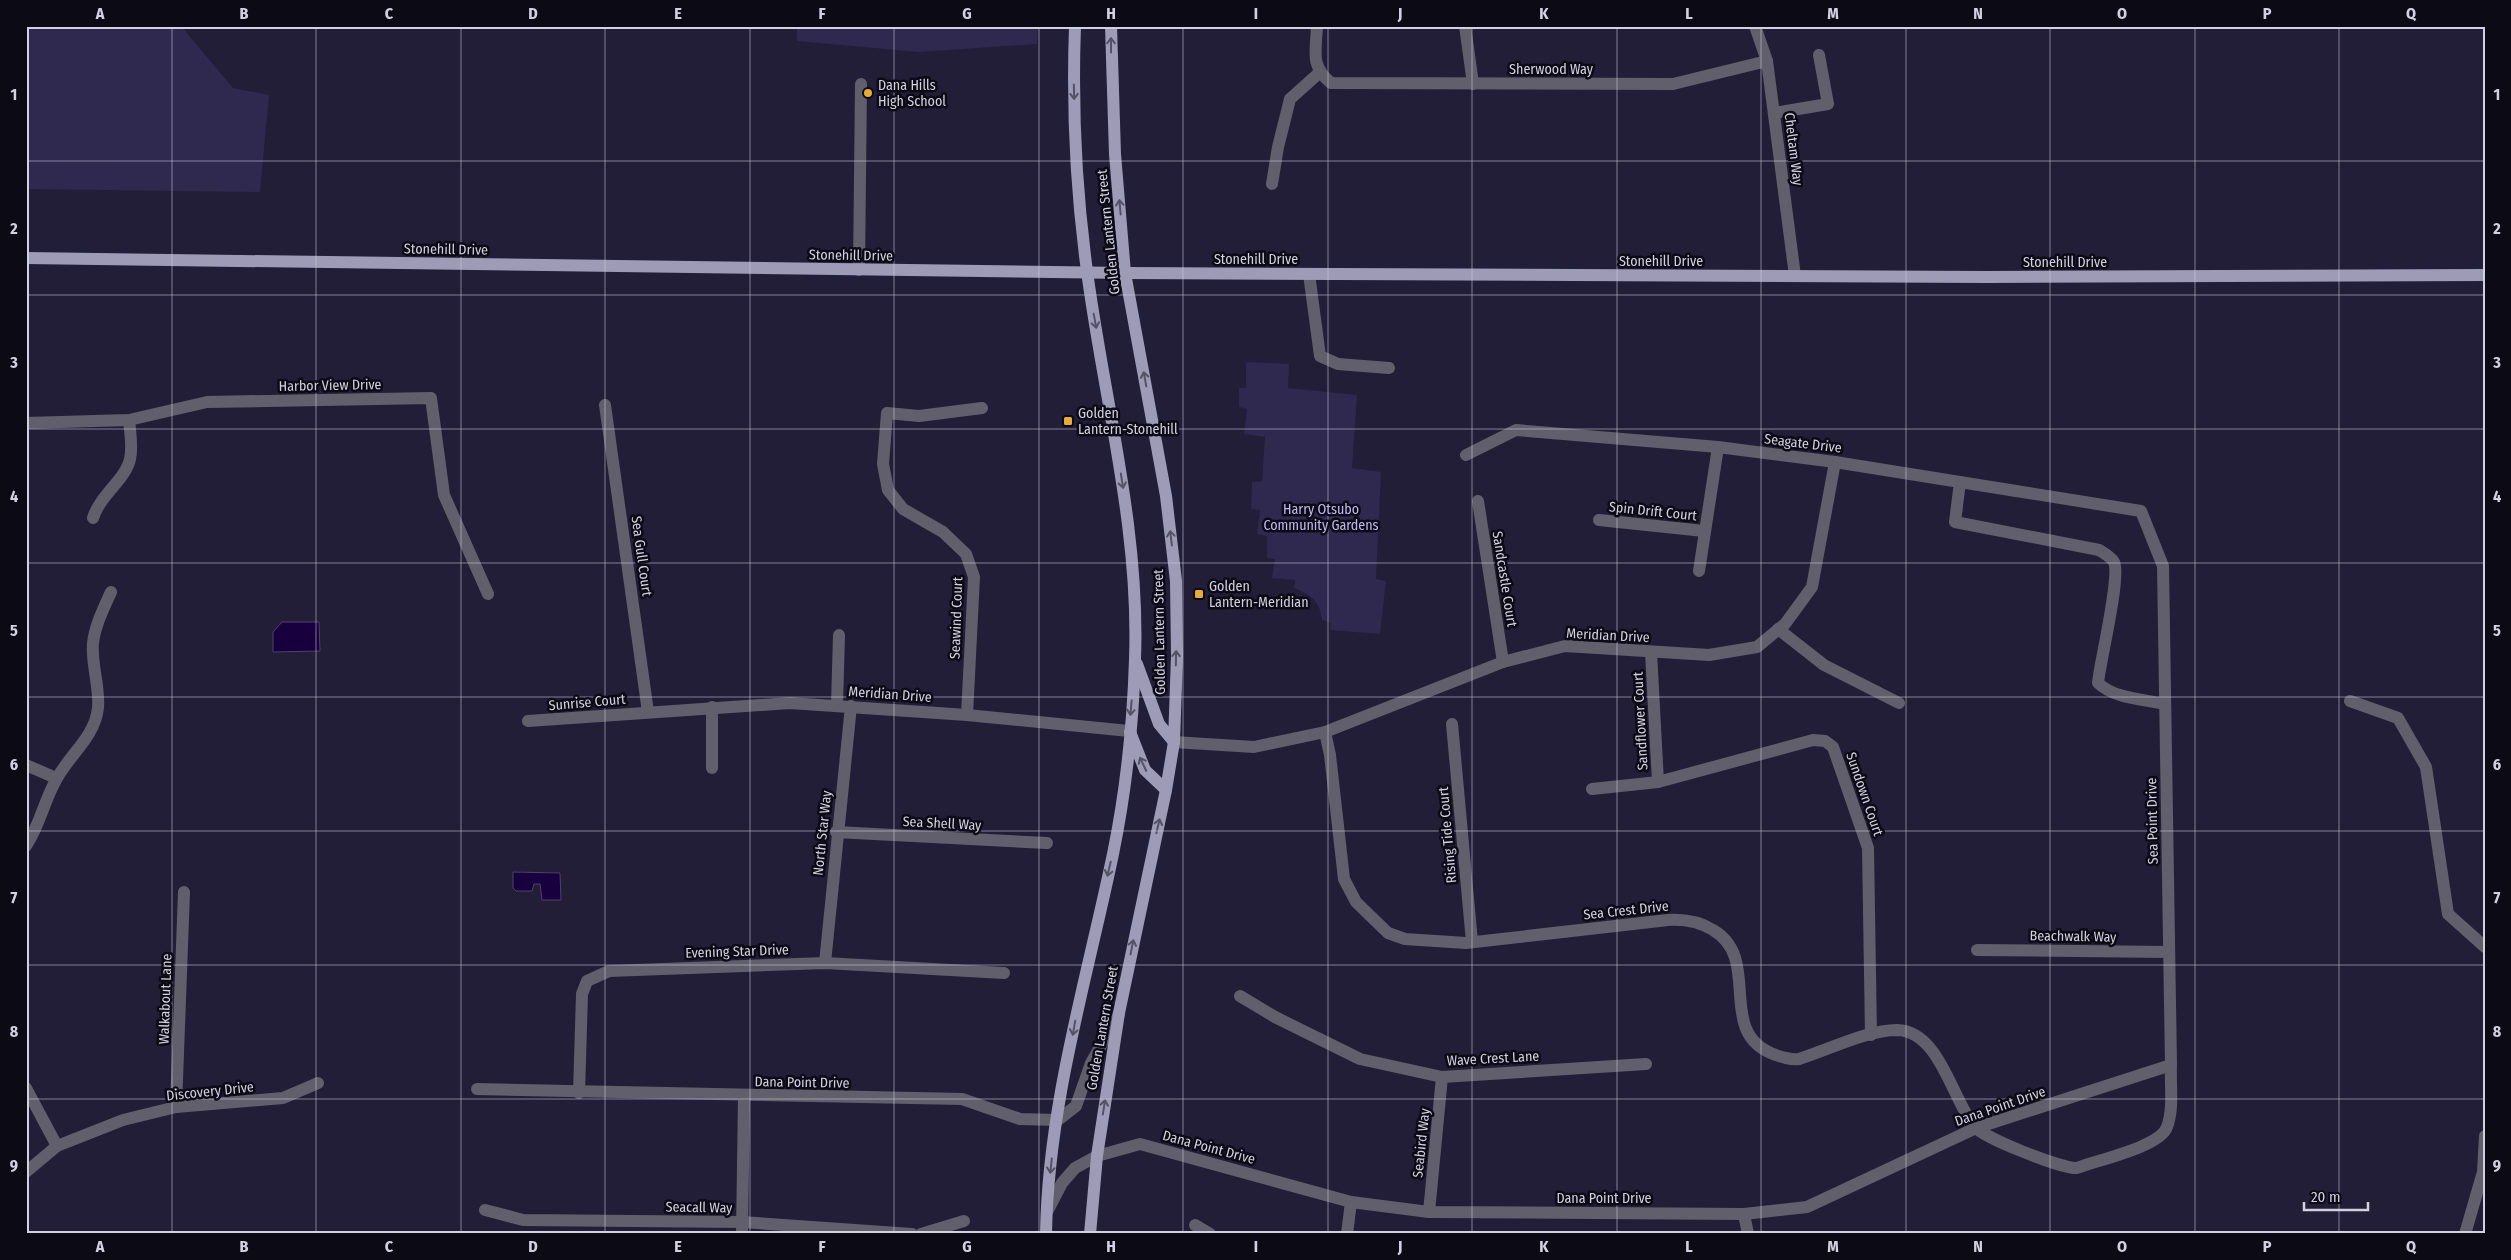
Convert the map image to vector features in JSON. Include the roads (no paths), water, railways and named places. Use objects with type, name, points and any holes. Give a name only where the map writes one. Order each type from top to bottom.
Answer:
[{"type":"main road","name":"Golden Lantern Street","points":[[1046,1234],[1058,1120],[1076,1011],[1113,852],[1129,731],[1135,660],[1135,583],[1124,496],[1087,273],[1078,188],[1074,74],[1075,26]]},
{"type":"main road","name":"Golden Lantern Street","points":[[1090,1234],[1097,1156],[1119,1013],[1166,790],[1174,742],[1176,581],[1166,496],[1125,273],[1115,154],[1111,26]]},
{"type":"main road","name":"Stonehill Drive","points":[[26,258],[1087,273],[1795,276],[2485,275]]},
{"type":"main road","points":[[1135,660],[1159,724],[1174,742]]},
{"type":"main road","points":[[1129,731],[1145,770],[1166,790]]},
{"type":"street","points":[[1272,184],[1278,146],[1290,99],[1319,74],[1316,60],[1317,26]]},
{"type":"street","points":[[1465,26],[1473,84]]},
{"type":"street","name":"Cheltam Way","points":[[1756,26],[1767,61],[1795,276]]},
{"type":"street","points":[[1774,113],[1828,104],[1819,55]]},
{"type":"street","name":"Sherwood Way","points":[[1319,74],[1331,83],[1673,84],[1767,61]]},
{"type":"street","points":[[859,270],[861,84]]},
{"type":"street","points":[[1309,274],[1320,356],[1338,364],[1389,368]]},
{"type":"street","name":"Harbor View Drive","points":[[26,423],[130,420],[207,402],[431,398],[444,495],[488,594]]},
{"type":"street","name":"Sea Gull Court","points":[[605,405],[648,712]]},
{"type":"street","name":"Seawind Court","points":[[967,715],[974,577],[966,554],[943,532],[903,509],[888,490],[883,464],[887,413],[919,416],[982,408]]},
{"type":"street","points":[[93,518],[104,496],[122,475],[130,460],[130,420]]},
{"type":"street","name":"Seagate Drive","points":[[1466,455],[1516,430],[1718,448],[1835,462],[2140,511]]},
{"type":"street","name":"Spin Drift Court","points":[[1699,571],[1718,448]]},
{"type":"street","name":"Meridian Drive","points":[[1174,742],[1254,747],[1325,732],[1502,662],[1565,646],[1709,655],[1757,647],[1785,624],[1812,587],[1835,462]]},
{"type":"street","points":[[1960,482],[1955,522],[2099,550],[2108,556],[2114,563],[2115,581],[2098,683],[2106,690],[2112,692],[2165,704]]},
{"type":"street","name":"Sandcastle Court","points":[[1478,501],[1502,662]]},
{"type":"street","name":"Sea Point Drive","points":[[1976,1128],[2036,1157],[2070,1168],[2151,1142],[2164,1134],[2169,1120],[2171,1065],[2163,566],[2140,511]]},
{"type":"street","name":"Spin Drift Court","points":[[1599,520],[1704,531]]},
{"type":"street","points":[[26,846],[37,829],[56,778],[91,732],[98,708],[93,644],[110,592]]},
{"type":"street","points":[[1778,629],[1824,665],[1899,703]]},
{"type":"street","points":[[837,705],[839,635]]},
{"type":"street","name":"Sandflower Court","points":[[1592,789],[1658,782],[1651,652]]},
{"type":"street","points":[[2350,701],[2398,718],[2426,767],[2448,914],[2485,947]]},
{"type":"street","name":"Meridian Drive","points":[[648,712],[790,703],[967,715],[1129,731]]},
{"type":"street","name":"North Star Way","points":[[824,963],[836,832],[851,706]]},
{"type":"street","points":[[712,707],[712,768]]},
{"type":"street","name":"Sunrise Court","points":[[528,721],[648,712]]},
{"type":"street","name":"Rising Tide Court","points":[[1452,724],[1472,942]]},
{"type":"street","name":"Sea Crest Drive","points":[[1325,732],[1330,755],[1344,879],[1356,902],[1388,933],[1405,939],[1472,942],[1668,920],[1690,922],[1716,932],[1731,945],[1736,955],[1744,1025],[1752,1040],[1760,1047],[1788,1059],[1799,1059],[1871,1035],[1898,1030],[1919,1037],[1931,1048],[1976,1128]]},
{"type":"street","name":"Sundown Court","points":[[1658,782],[1806,741],[1825,741],[1833,747],[1868,848],[1871,1035]]},
{"type":"street","points":[[26,765],[56,778]]},
{"type":"street","name":"Sea Shell Way","points":[[836,832],[1047,843]]},
{"type":"street","name":"Walkabout Lane","points":[[176,1107],[184,892]]},
{"type":"street","name":"Beachwalk Way","points":[[1977,950],[2169,952]]},
{"type":"street","name":"Evening Star Drive","points":[[579,1093],[582,994],[586,981],[609,971],[824,963],[1004,973]]},
{"type":"street","name":"Wave Crest Lane","points":[[1240,996],[1275,1017],[1360,1059],[1442,1076],[1646,1064]]},
{"type":"street","points":[[1058,1120],[1076,1106],[1091,1063],[1119,1013]]},
{"type":"street","name":"Dana Point Drive","points":[[1047,1212],[1062,1183],[1075,1168],[1097,1156],[1140,1144],[1351,1202],[1429,1212],[1744,1214],[1807,1207],[1976,1128],[2171,1065]]},
{"type":"street","name":"Seabird Way","points":[[1429,1212],[1442,1076]]},
{"type":"street","name":"Discovery Drive","points":[[26,1172],[57,1146],[123,1120],[176,1107],[283,1098],[318,1083]]},
{"type":"street","points":[[26,1088],[57,1146]]},
{"type":"street","name":"Dana Point Drive","points":[[477,1089],[579,1093],[962,1099],[1020,1119],[1058,1120]]},
{"type":"street","points":[[742,1228],[744,1096]]},
{"type":"street","points":[[2465,1234],[2483,1172],[2485,1136]]},
{"type":"street","points":[[1347,1234],[1351,1202]]},
{"type":"street","name":"Seacall Way","points":[[485,1210],[523,1220],[912,1234]]},
{"type":"street","points":[[1744,1214],[1748,1234]]},
{"type":"street","points":[[921,1234],[964,1221]]},
{"type":"street","points":[[1195,1225],[1210,1234]]},
{"type":"place","name":"Dana Hills High School","points":[[868,93]]},
{"type":"place","name":"Golden Lantern-Stonehill","points":[[1068,421]]},
{"type":"place","name":"Golden Lantern-Meridian","points":[[1199,594]]},
{"type":"park label","name":"Harry Otsubo Community Gardens","points":[[1321,518]]}]
